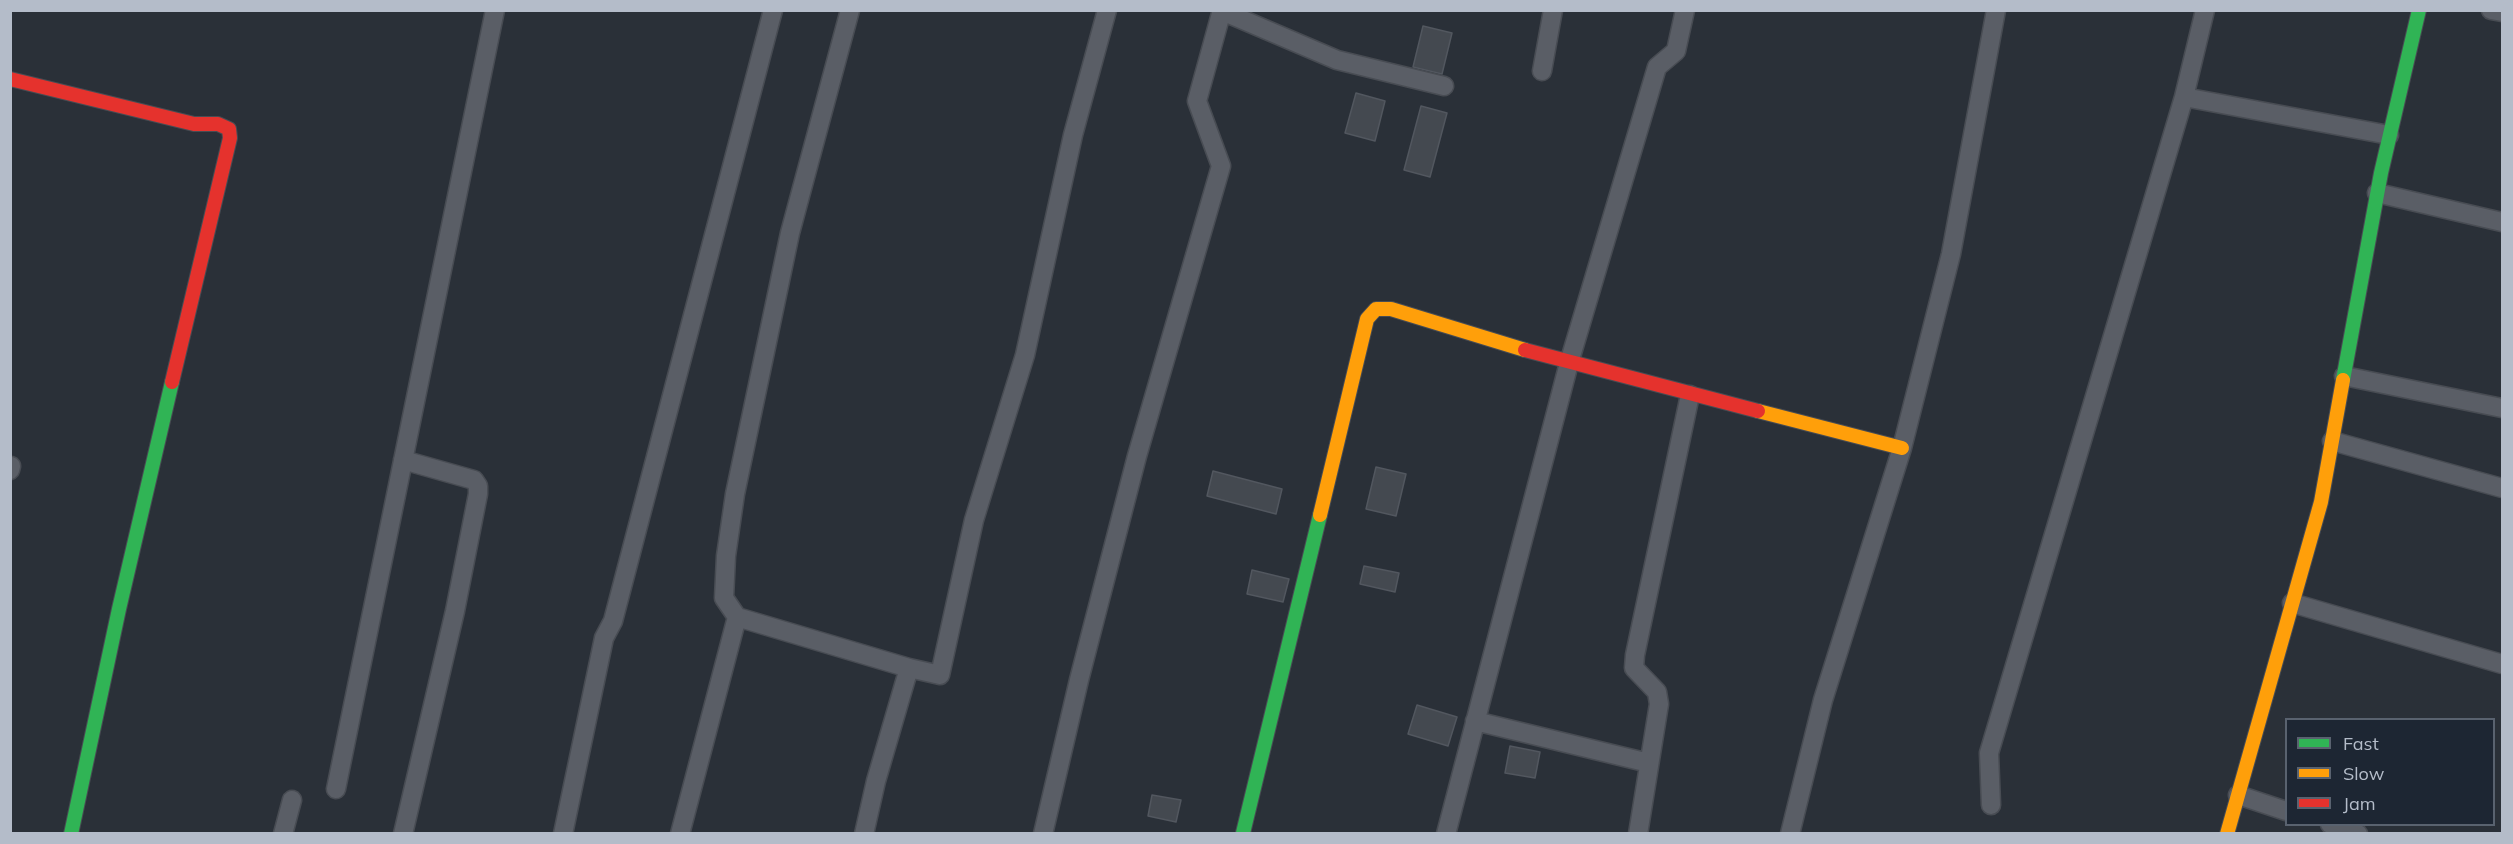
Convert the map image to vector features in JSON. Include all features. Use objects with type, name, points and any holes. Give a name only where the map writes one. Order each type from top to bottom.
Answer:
[{"type":"street","points":[[336,789],[495,10]]},
{"type":"street","points":[[563,834],[604,638],[613,621],[773,10]]},
{"type":"street","points":[[850,10],[790,233],[735,494],[726,556],[724,598],[737,617],[940,675],[974,520],[1025,355],[1073,135],[1107,10]]},
{"type":"street","points":[[1542,71],[1553,10]]},
{"type":"street","points":[[1446,834],[1569,363],[1657,67],[1676,51],[1685,10]]},
{"type":"street","points":[[1790,834],[1823,700],[1902,448],[1951,254],[1996,10]]},
{"type":"street","points":[[1990,805],[1989,753],[2184,97],[2205,10]]},
{"type":"street","points":[[2227,834],[2321,502],[2377,193],[2419,10]]},
{"type":"street","points":[[2491,10],[2502,12]]},
{"type":"street","points":[[1042,834],[1137,456],[1221,166],[1197,101],[1222,11],[1337,60],[1444,86]]},
{"type":"street","points":[[10,79],[194,124],[218,124],[229,129],[230,138],[119,609],[71,834]]},
{"type":"street","points":[[2184,97],[2390,135]]},
{"type":"street","points":[[2377,193],[2502,222]]},
{"type":"street","points":[[1243,833],[1367,319],[1376,309],[1390,309],[1569,363],[1902,448]]},
{"type":"street","points":[[2344,376],[2502,408]]},
{"type":"street","points":[[1638,834],[1659,704],[1657,692],[1634,668],[1635,655],[1690,395]]},
{"type":"street","points":[[2332,441],[2502,488]]},
{"type":"street","points":[[403,460],[474,480],[478,494],[455,611],[403,834]]},
{"type":"street","points":[[2292,603],[2502,664]]},
{"type":"street","points":[[680,834],[737,617]]},
{"type":"street","points":[[864,834],[876,781],[909,668]]},
{"type":"street","points":[[1475,721],[1649,763]]},
{"type":"street","points":[[2238,795],[2285,811]]},
{"type":"street","points":[[283,834],[292,800]]},
{"type":"street","points":[[2333,826],[2358,834]]},
{"type":"building","points":[[1423,26],[1452,33],[1442,74],[1413,67]]},
{"type":"building","points":[[1356,93],[1385,101],[1375,141],[1345,133]]},
{"type":"building","points":[[1421,106],[1447,113],[1430,177],[1404,170]]},
{"type":"building","points":[[1376,467],[1406,474],[1396,516],[1366,509]]},
{"type":"building","points":[[1213,471],[1282,489],[1276,514],[1207,496]]},
{"type":"building","points":[[1364,566],[1399,573],[1395,592],[1360,584]]},
{"type":"building","points":[[1252,570],[1289,579],[1283,602],[1247,594]]},
{"type":"building","points":[[1417,705],[1457,717],[1448,746],[1408,734]]},
{"type":"building","points":[[1510,746],[1540,752],[1535,778],[1505,773]]},
{"type":"building","points":[[1152,795],[1181,800],[1176,822],[1148,816]]},
{"type":"traffic: fast","points":[[2343,380],[2381,173],[2419,10]]},
{"type":"traffic: fast","points":[[71,834],[119,609],[172,382]]},
{"type":"traffic: fast","points":[[1243,833],[1320,515]]},
{"type":"traffic: slow","points":[[1320,515],[1367,319],[1376,309],[1391,309],[1525,350]]},
{"type":"traffic: slow","points":[[2227,834],[2321,502],[2343,380]]},
{"type":"traffic: slow","points":[[1758,411],[1902,448]]},
{"type":"traffic: jam","points":[[10,79],[194,124],[218,124],[229,129],[230,138],[172,382]]},
{"type":"traffic: jam","points":[[1525,350],[1758,411]]}]
